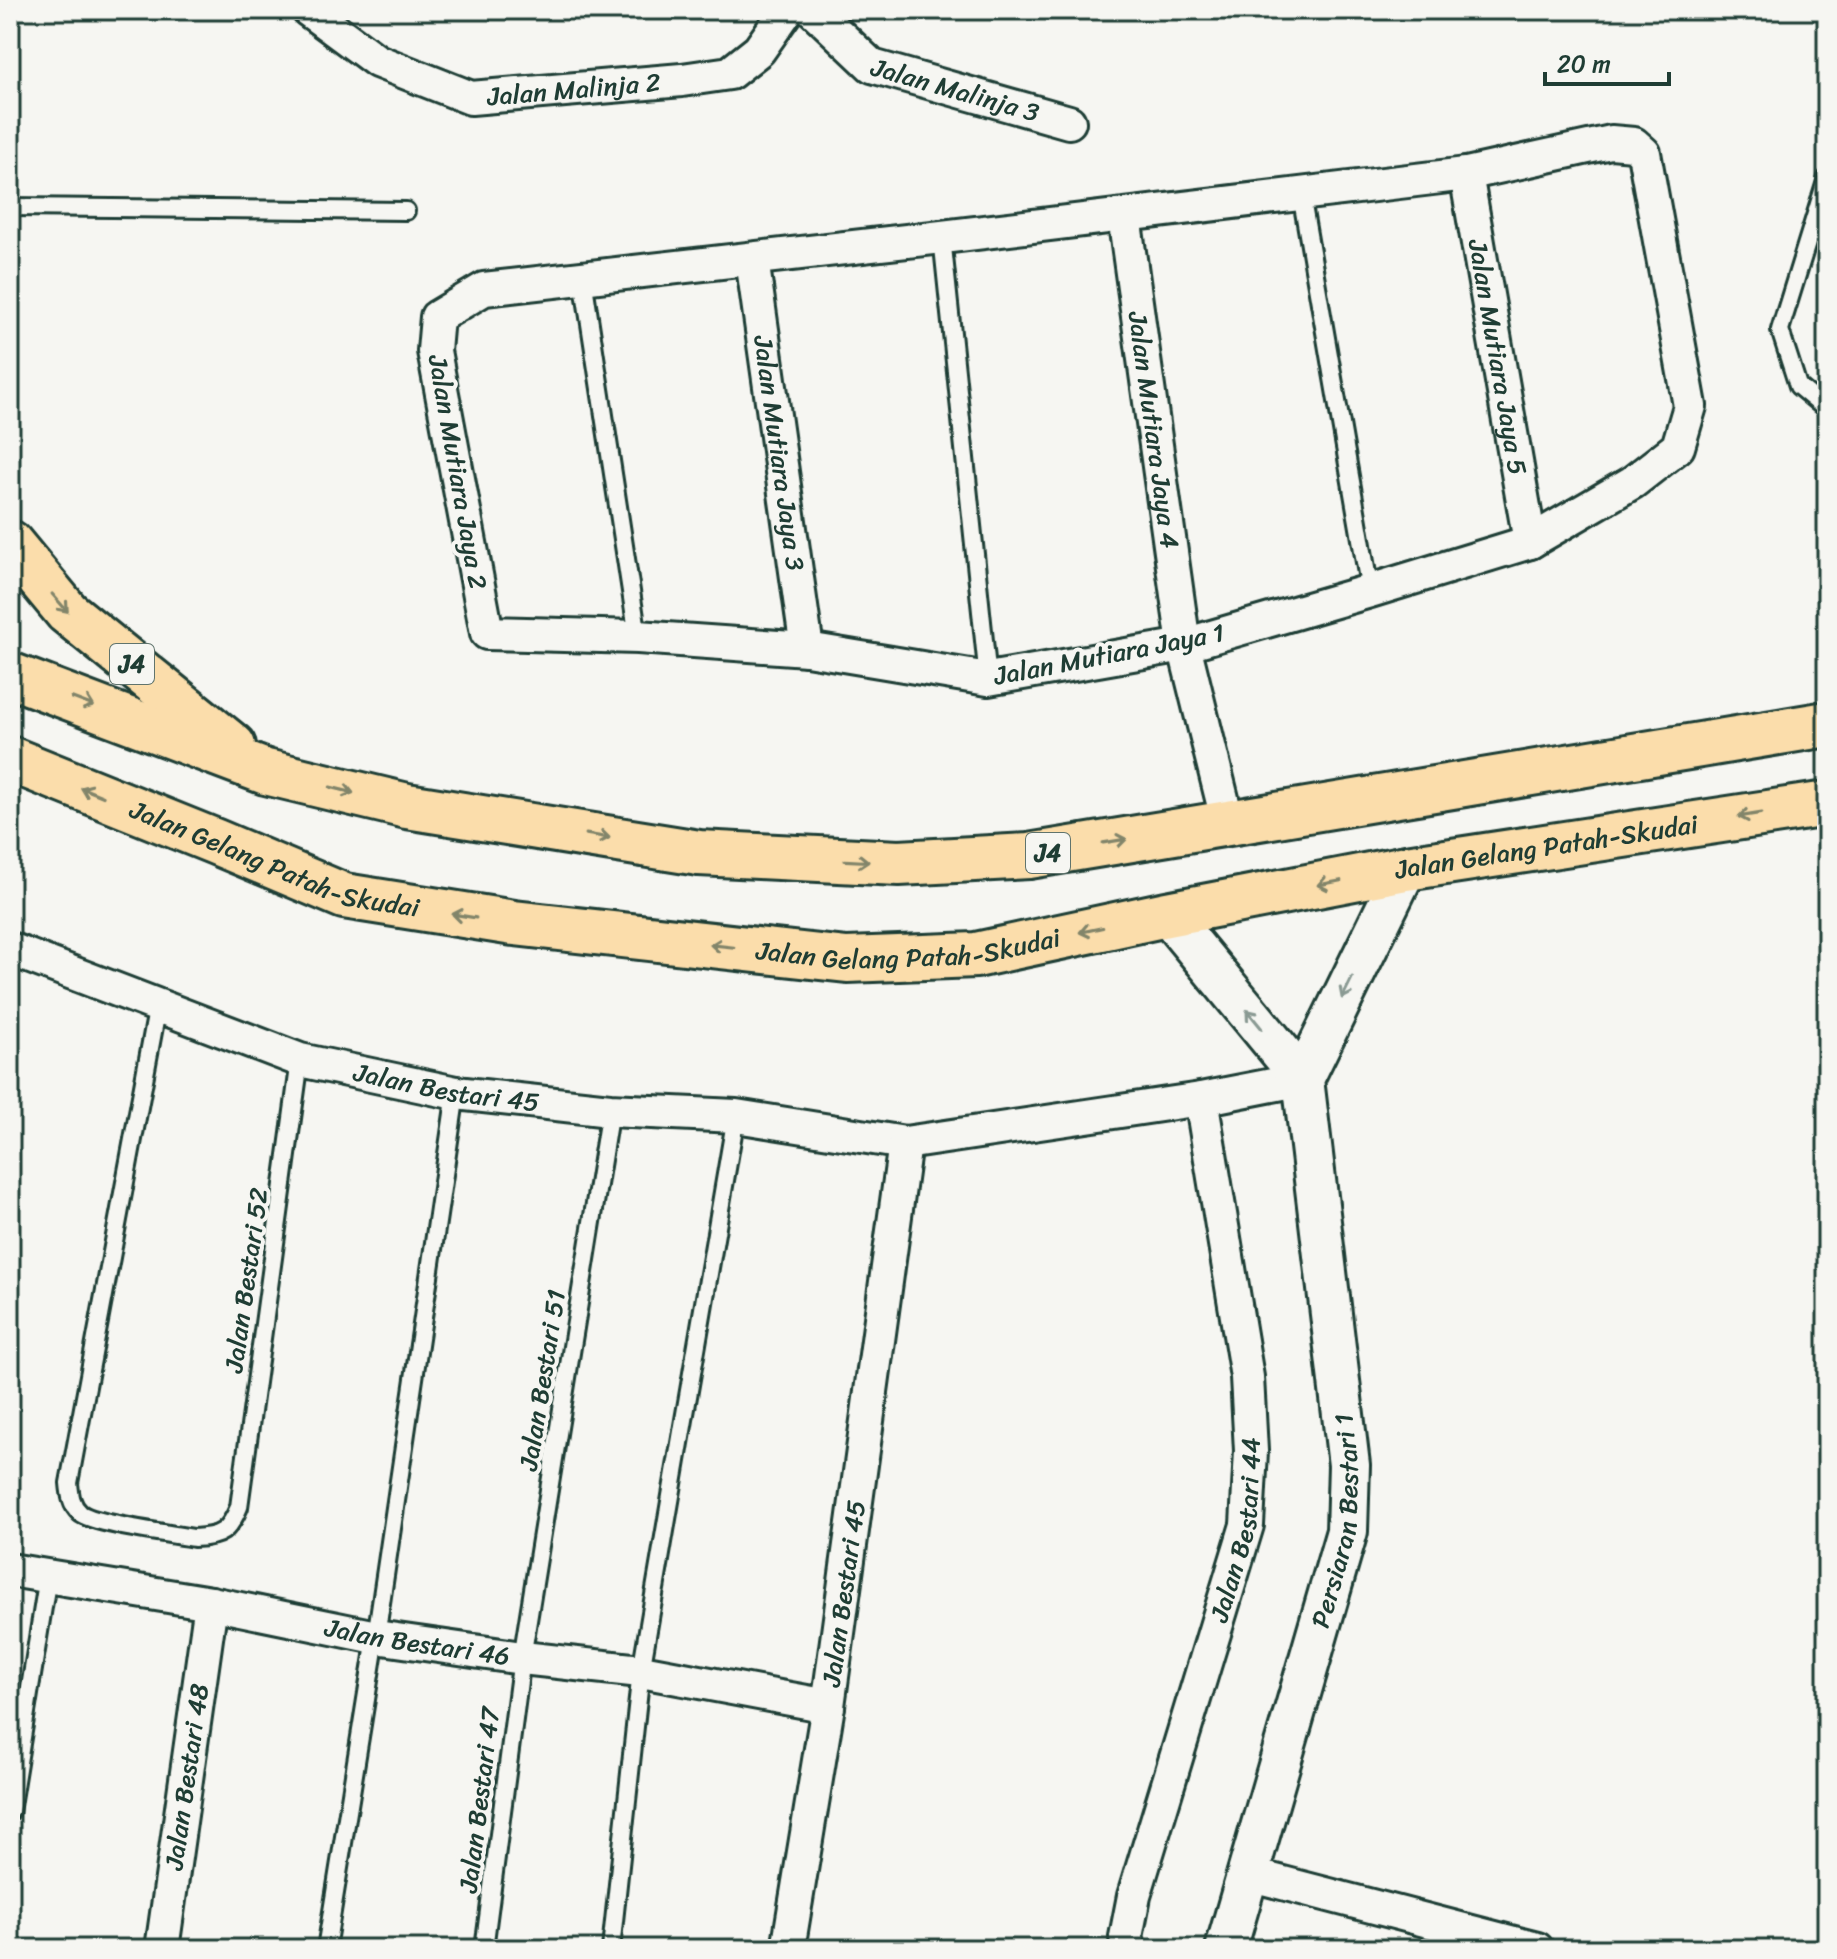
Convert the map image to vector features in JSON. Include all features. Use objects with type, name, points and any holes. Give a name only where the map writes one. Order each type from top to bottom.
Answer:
[{"type":"main road","name":"J4","points":[[10,543],[67,612],[266,772],[407,806],[699,853],[899,863],[1029,856],[1827,724]]},
{"type":"main road","points":[[10,675],[266,772]]},
{"type":"main road","name":"Jalan Gelang Patah-Skudai","points":[[10,759],[344,896],[514,923],[847,960],[976,955],[1406,868],[1827,804]]},
{"type":"street","name":"Jalan Malinja 2","points":[[308,10],[377,61],[471,98],[730,73],[759,50],[787,10]]},
{"type":"street","name":"Jalan Malinja 3","points":[[813,10],[872,66],[1069,122]]},
{"type":"street","name":"Jalan Mutiara Jaya 1","points":[[487,633],[638,637],[807,649],[988,679],[1184,645],[1530,542],[1633,482],[1678,447],[1690,406],[1644,153],[1634,144],[1611,142],[1466,174]]},
{"type":"street","points":[[583,278],[1466,174]]},
{"type":"street","name":"Jalan Mutiara Jaya 5","points":[[1466,174],[1530,542]]},
{"type":"street","name":"Jalan Mutiara Jaya 4","points":[[1124,216],[1184,645],[1228,823]]},
{"type":"street","name":"Jalan Mutiara Jaya 3","points":[[752,259],[807,649]]},
{"type":"street","name":"Jalan Mutiara Jaya 2","points":[[487,633],[434,351],[437,317],[484,289],[583,278]]},
{"type":"street","points":[[1167,914],[1303,1079],[1406,868]]},
{"type":"street","name":"Jalan Bestari 45","points":[[10,949],[300,1060],[456,1093],[610,1110],[736,1116],[905,1143],[1201,1099],[1303,1079]]},
{"type":"street","name":"Persiaran Bestari 1","points":[[1226,1949],[1347,1531],[1349,1465],[1303,1079]]},
{"type":"street","name":"Jalan Bestari 44","points":[[1130,1949],[1126,1937],[1134,1896],[1247,1525],[1251,1451],[1247,1377],[1201,1099]]},
{"type":"street","name":"Jalan Bestari 45","points":[[788,1949],[828,1706],[905,1143]]},
{"type":"street","name":"Jalan Bestari 46","points":[[10,1570],[211,1603],[376,1637],[641,1671],[828,1706]]},
{"type":"street","name":"Jalan Bestari 48","points":[[162,1949],[211,1603]]},
{"type":"street","points":[[1248,1874],[1537,1949]]},
{"type":"lane","points":[[1827,178],[1780,330],[1798,386],[1827,410]]},
{"type":"lane","points":[[1301,194],[1370,591]]},
{"type":"lane","points":[[10,207],[406,211]]},
{"type":"lane","points":[[942,237],[988,679]]},
{"type":"lane","points":[[583,278],[638,637]]},
{"type":"lane","name":"Jalan Bestari 52","points":[[158,1005],[69,1483],[71,1500],[80,1513],[96,1520],[194,1538],[218,1534],[232,1524],[239,1507],[300,1060]]},
{"type":"lane","points":[[326,1949],[376,1637],[456,1093]]},
{"type":"lane","name":"Jalan Bestari 51","points":[[522,1658],[610,1110]]},
{"type":"lane","points":[[611,1949],[641,1671],[736,1116]]},
{"type":"lane","points":[[10,1812],[48,1576]]},
{"type":"lane","name":"Jalan Bestari 47","points":[[484,1949],[522,1658]]}]
